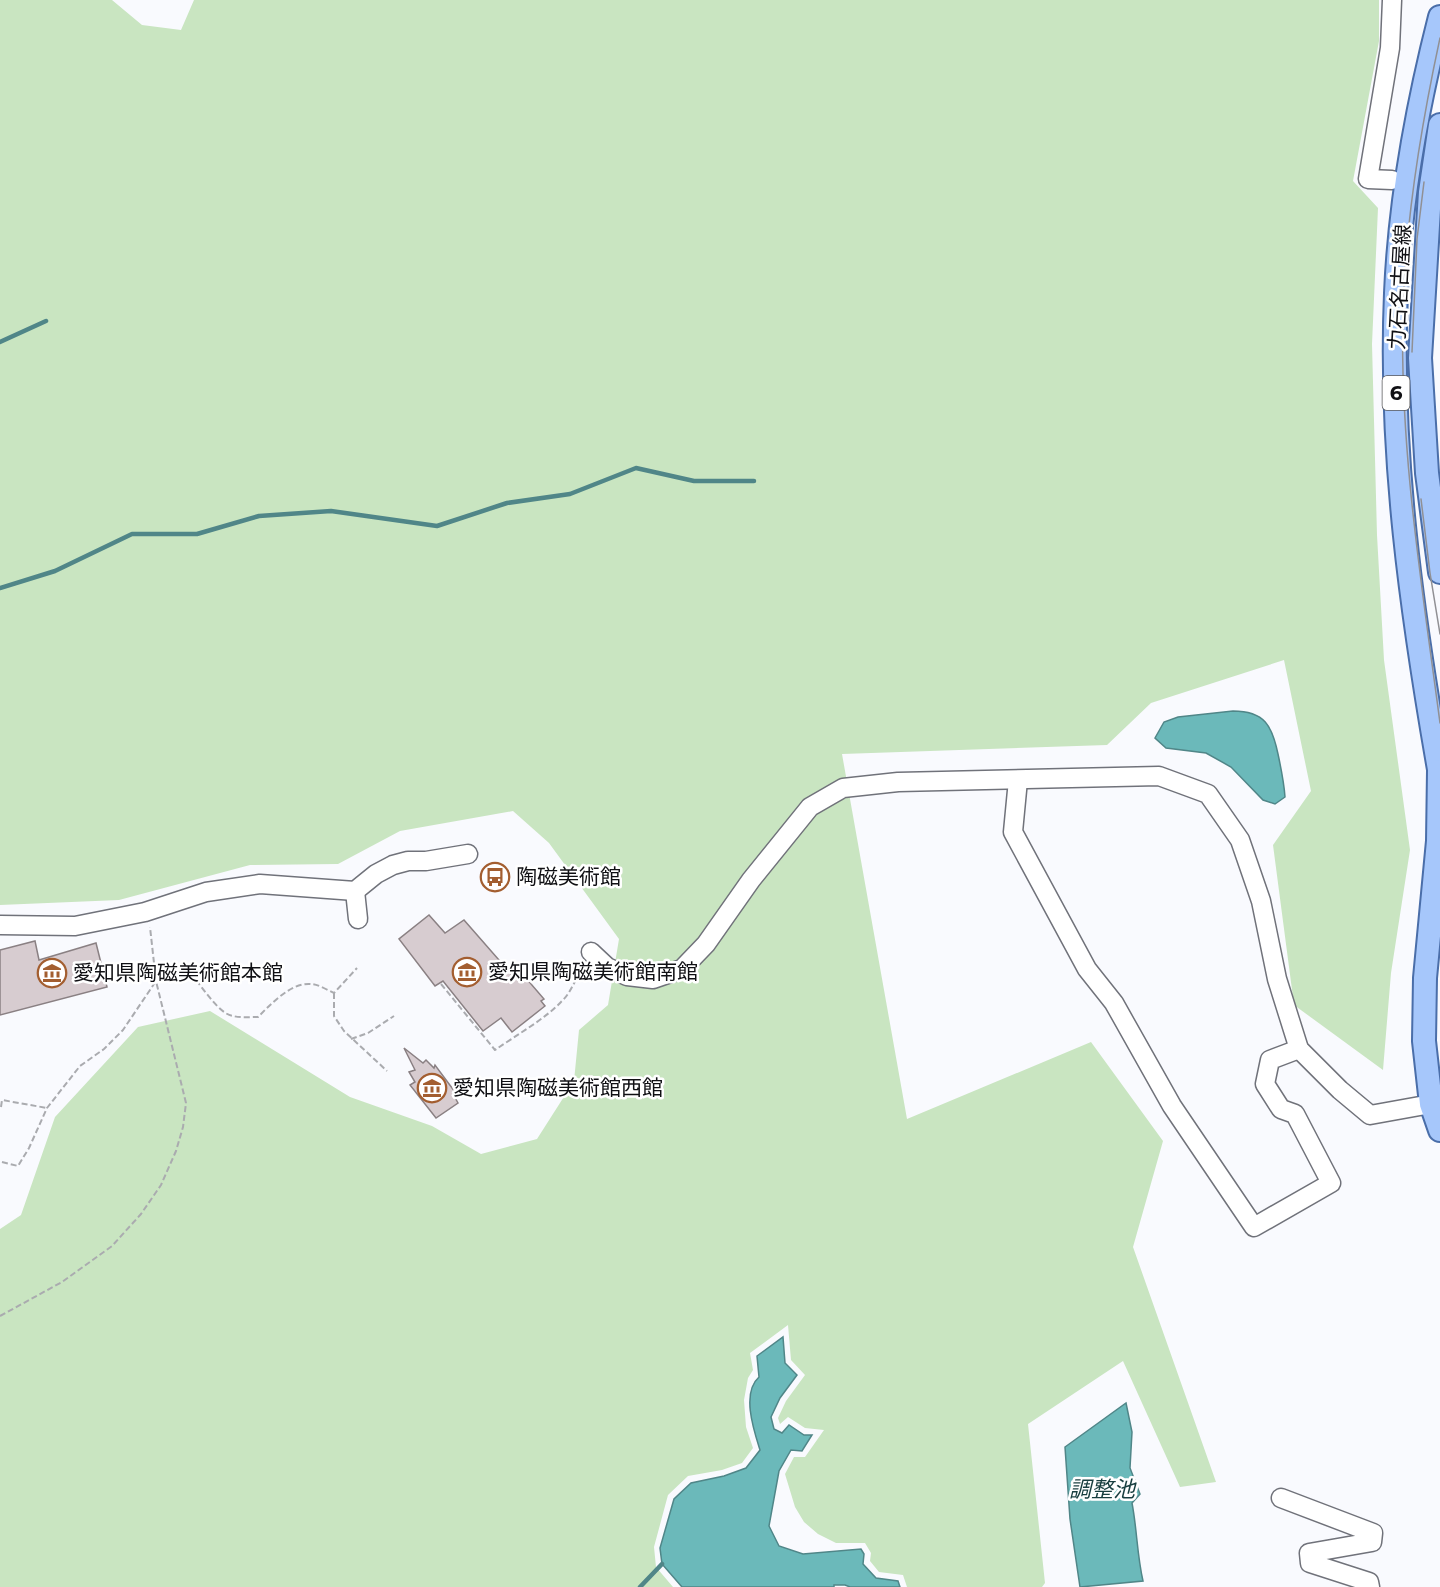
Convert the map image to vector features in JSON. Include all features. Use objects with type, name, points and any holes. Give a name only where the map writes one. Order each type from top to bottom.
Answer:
[{"type":"main road","name":"力石名古屋線","points":[[1440,17],[1412,145],[1406,184],[1396,293],[1396,413],[1407,563],[1440,773]]},
{"type":"main road","name":"力石名古屋線","points":[[1440,125],[1430,192],[1420,358],[1427,473],[1440,572]]},
{"type":"main road","name":"6","points":[[1420,358],[1440,506]]},
{"type":"main road","name":"6","points":[[1440,773],[1438,841],[1425,978],[1424,1041],[1440,1130]]},
{"type":"street","points":[[1392,0],[1390,48],[1368,179],[1392,180]]},
{"type":"street","points":[[591,958],[627,976],[653,979],[682,969],[706,944],[751,880],[810,807],[843,788],[898,782],[1159,776],[1208,794],[1240,840],[1261,901],[1278,979],[1299,1048],[1340,1090],[1370,1115],[1435,1103]]},
{"type":"street","points":[[1018,780],[1013,832],[1088,969],[1114,1004],[1172,1106],[1254,1227],[1331,1183],[1295,1114],[1281,1109],[1265,1084],[1270,1060],[1299,1048]]},
{"type":"street","points":[[0,925],[75,926],[145,912],[206,892],[260,884],[355,891],[376,874],[393,865],[468,854]]},
{"type":"street","points":[[355,891],[358,919]]},
{"type":"street","points":[[1281,1498],[1373,1533],[1372,1542],[1309,1553],[1310,1563],[1369,1582],[1370,1587]]},
{"type":"path","points":[[0,1316],[62,1282],[112,1246],[141,1214],[161,1185],[176,1151],[183,1127],[186,1103],[156,981],[149,922]]},
{"type":"path","points":[[441,984],[495,1050],[560,1004],[573,989],[576,977],[591,958]]},
{"type":"path","points":[[357,968],[334,993],[334,1016],[351,1039],[387,1071]]},
{"type":"path","points":[[2,1162],[18,1166],[47,1108],[80,1066],[105,1049],[123,1030],[156,981],[170,972],[189,972],[201,983],[215,1005],[230,1016],[258,1017],[271,1004],[297,986],[311,984],[334,993]]},
{"type":"path","points":[[351,1039],[368,1033],[394,1016]]},
{"type":"path","points":[[1,1107],[2,1100],[47,1108]]},
{"type":"green space","points":[[0,0],[112,0],[142,25],[181,30],[194,0],[1379,0],[1379,41],[1353,181],[1378,208],[1372,344],[1377,535],[1384,660],[1410,850],[1391,973],[1383,1070],[1294,1005],[1273,845],[1311,791],[1284,660],[1151,703],[1107,745],[842,754],[907,1119],[1091,1042],[1163,1141],[1133,1247],[1216,1482],[1180,1487],[1123,1361],[1028,1424],[1045,1583],[1042,1587],[907,1587],[903,1575],[879,1572],[870,1561],[871,1553],[865,1543],[836,1543],[818,1534],[804,1522],[795,1507],[785,1474],[794,1457],[805,1457],[824,1430],[805,1428],[788,1417],[780,1424],[778,1418],[786,1401],[805,1375],[791,1360],[788,1325],[750,1353],[753,1370],[748,1378],[744,1400],[746,1427],[753,1448],[742,1463],[722,1470],[688,1476],[668,1495],[654,1547],[656,1567],[673,1587],[0,1587],[0,1229],[21,1215],[55,1117],[138,1027],[210,1011],[350,1097],[432,1126],[481,1154],[537,1139],[574,1081],[579,1030],[608,1005],[619,939],[549,843],[513,811],[400,831],[338,864],[250,865],[119,900],[0,905]]},
{"type":"water","points":[[1233,711],[1260,717],[1270,728],[1276,744],[1285,797],[1275,804],[1263,800],[1231,767],[1206,753],[1166,748],[1155,738],[1164,722],[1178,717]]},
{"type":"water","points":[[783,1337],[785,1363],[797,1375],[780,1398],[771,1417],[774,1429],[782,1433],[789,1425],[804,1435],[812,1435],[802,1451],[791,1450],[779,1471],[769,1526],[779,1546],[803,1554],[861,1549],[864,1554],[863,1564],[876,1578],[898,1581],[900,1587],[834,1585],[834,1587],[682,1587],[662,1564],[660,1548],[674,1499],[691,1483],[724,1476],[746,1468],[760,1450],[750,1412],[751,1392],[759,1377],[757,1356]]},
{"type":"water","name":"調整池","points":[[1126,1403],[1132,1432],[1130,1468],[1140,1494],[1132,1503],[1143,1581],[1080,1587],[1070,1519],[1065,1447]]},
{"type":"building","name":"愛知県陶磁美術館南館","points":[[429,915],[445,933],[464,920],[512,975],[519,970],[544,999],[541,1001],[545,1006],[512,1032],[501,1018],[483,1031],[443,981],[435,986],[399,939]]},
{"type":"building","name":"愛知県陶磁美術館本館","points":[[35,941],[39,960],[96,943],[107,987],[0,1015],[0,950]]},
{"type":"building","name":"愛知県陶磁美術館西館","points":[[404,1048],[423,1063],[426,1060],[434,1068],[435,1065],[455,1092],[453,1094],[458,1103],[436,1118],[410,1085],[415,1082],[409,1072],[415,1070]]},
{"type":"waterway","points":[[0,342],[46,321]]},
{"type":"waterway","points":[[0,588],[55,571],[132,534],[197,534],[259,516],[331,511],[437,526],[507,503],[570,494],[636,468],[694,481],[754,481]]},
{"type":"waterway","points":[[640,1587],[662,1564]]},
{"type":"tram line","points":[[1440,38],[1411,206],[1403,308],[1408,464],[1419,568],[1440,723]]},
{"type":"tram line","points":[[1412,352],[1417,239],[1424,182]]},
{"type":"tram line","points":[[1421,499],[1440,634]]},
{"type":"place","name":"陶磁美術館","points":[[495,877]]},
{"type":"place","name":"愛知県陶磁美術館南館","points":[[467,972]]},
{"type":"place","name":"愛知県陶磁美術館本館","points":[[52,973]]},
{"type":"place","name":"愛知県陶磁美術館西館","points":[[432,1088]]}]
